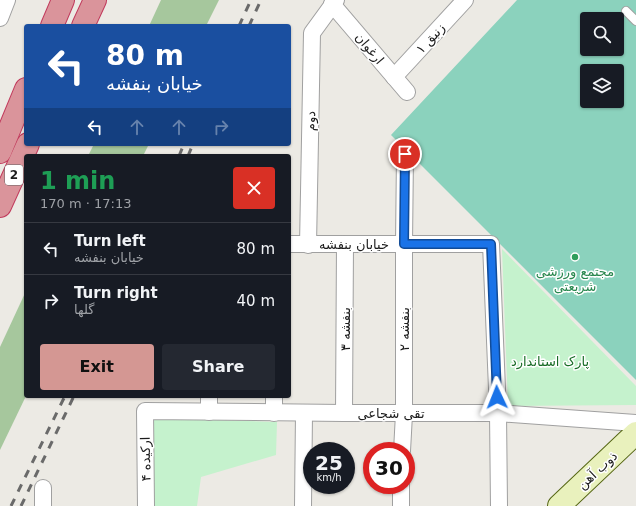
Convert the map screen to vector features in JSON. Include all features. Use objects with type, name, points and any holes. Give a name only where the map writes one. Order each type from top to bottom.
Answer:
[{"type":"highway","points":[[53,24],[63,0]]},
{"type":"highway","points":[[84,24],[95,0]]},
{"type":"highway","name":"2","points":[[0,152],[24,94]]},
{"type":"highway","name":"2","points":[[0,206],[27,146]]},
{"type":"main road","name":"ذوب آهن","points":[[559,506],[636,434]]},
{"type":"street","points":[[0,18],[7,0]]},
{"type":"street","name":"زنبق ۱","points":[[394,77],[465,0]]},
{"type":"street","name":"ارغوان","points":[[334,2],[407,92]]},
{"type":"street","name":"دوم","points":[[308,244],[312,33],[334,2]]},
{"type":"street","name":"بنفشه ۲","points":[[402,442],[404,414],[405,154]]},
{"type":"street","name":"خیابان بنفشه","points":[[291,244],[491,244],[498,413]]},
{"type":"street","name":"بنفشه ۳","points":[[344,413],[345,244]]},
{"type":"street","points":[[209,398],[209,412]]},
{"type":"street","points":[[274,398],[274,413]]},
{"type":"street","name":"تقی شجاعی","points":[[145,411],[404,414],[498,413],[636,423]]},
{"type":"street","name":"ارکیده ۴","points":[[145,411],[146,506]]},
{"type":"street","points":[[303,506],[304,413]]},
{"type":"street","points":[[498,413],[499,506]]},
{"type":"street","points":[[43,488],[43,506]]},
{"type":"street","points":[[401,494],[401,506]]},
{"type":"lane","points":[[626,11],[636,21]]},
{"type":"green space","points":[[161,0],[219,0],[207,24],[150,24]]},
{"type":"green space","name":"مجتمع ورزشی شریعتی","points":[[517,0],[636,0],[636,380],[391,135]]},
{"type":"green space","points":[[93,146],[148,146],[144,154],[89,154]]},
{"type":"green space","name":"پارک استاندارد","points":[[502,249],[636,386],[636,405],[508,406]]},
{"type":"green space","points":[[24,295],[25,398],[0,450],[0,347]]},
{"type":"green space","points":[[152,418],[277,422],[276,455],[201,477],[197,506],[154,506]]},
{"type":"railway","points":[[240,24],[251,0]]},
{"type":"railway","points":[[250,24],[261,0]]},
{"type":"railway","points":[[180,154],[183,146]]},
{"type":"railway","points":[[189,154],[192,146]]},
{"type":"railway","points":[[11,506],[64,398]]},
{"type":"railway","points":[[21,506],[73,398]]},
{"type":"place","name":"مجتمع ورزشی شریعتی","points":[[575,257]]},
{"type":"route","points":[[405,154],[404,244],[491,244],[497,397]]}]
